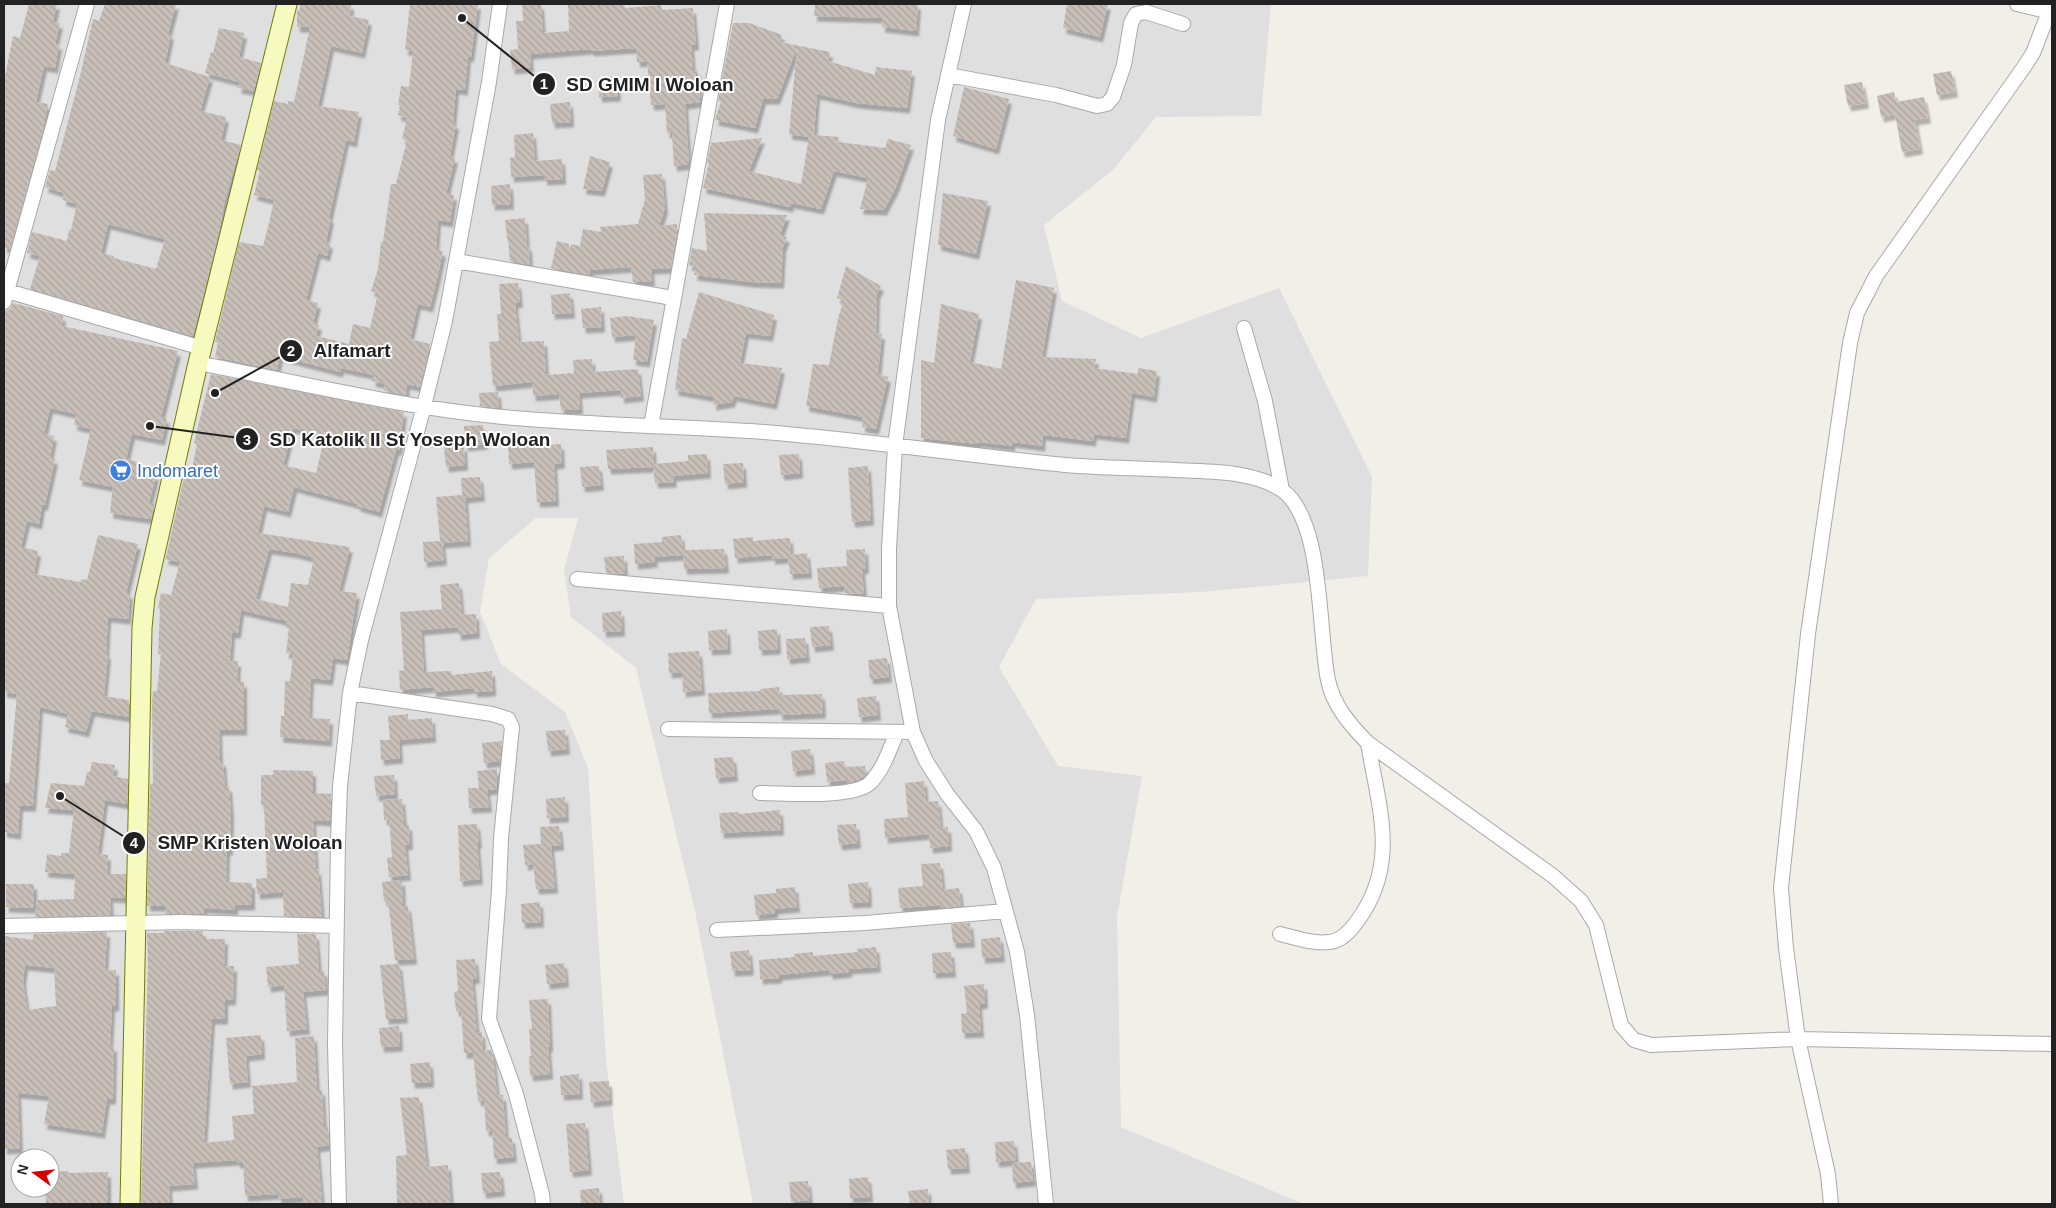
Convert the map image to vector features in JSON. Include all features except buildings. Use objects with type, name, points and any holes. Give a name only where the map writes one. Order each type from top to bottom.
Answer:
[{"type":"main road","points":[[130,1204],[142,628],[153,559],[200,356],[288,4]]},
{"type":"street","points":[[87,4],[5,294],[200,356],[424,406],[503,417],[766,432],[1068,465],[1229,474],[1262,482],[1282,490],[1295,503],[1305,523],[1313,557],[1328,682],[1339,707],[1350,725],[1368,743],[1553,876],[1581,901],[1596,924],[1621,1025],[1634,1040],[1651,1045],[1798,1039],[2052,1044]]},
{"type":"street","points":[[340,1204],[336,1045],[337,926],[340,786],[350,693],[361,640],[445,321],[489,82],[500,4]]},
{"type":"street","points":[[650,426],[727,4]]},
{"type":"street","points":[[964,4],[938,120],[895,446],[889,549],[889,606],[913,732],[926,761],[947,794],[976,831],[994,868],[1017,952],[1028,1015],[1046,1204]]},
{"type":"street","points":[[1832,1204],[1828,1174],[1798,1039],[1786,948],[1781,888],[1808,634],[1836,454],[1846,366],[1857,313],[1876,276],[2034,53],[2051,8],[2017,4]]},
{"type":"street","points":[[948,75],[1056,94],[1097,106],[1106,104],[1113,97],[1122,73],[1131,24],[1136,14],[1146,12],[1183,24]]},
{"type":"street","points":[[456,262],[672,298]]},
{"type":"street","points":[[1244,328],[1265,401],[1282,490]]},
{"type":"street","points":[[577,579],[889,606]]},
{"type":"street","points":[[350,693],[492,714],[508,719],[512,727],[501,838],[490,1019],[516,1094],[540,1185],[543,1204]]},
{"type":"street","points":[[668,729],[913,732]]},
{"type":"street","points":[[760,793],[851,792],[869,784],[879,770],[897,732]]},
{"type":"street","points":[[1280,934],[1314,942],[1331,942],[1348,933],[1363,913],[1377,884],[1382,867],[1384,844],[1368,743]]},
{"type":"street","points":[[717,930],[865,923],[1006,911]]},
{"type":"street","points":[[4,926],[181,922],[337,926]]},
{"type":"shaded area","points":[[4,4],[1271,4],[1261,116],[1156,117],[1113,170],[1044,225],[1062,301],[1141,338],[1279,288],[1372,477],[1368,576],[1201,592],[1036,599],[999,667],[1058,766],[1142,776],[1117,917],[1121,1127],[1304,1204],[753,1204],[695,911],[636,668],[571,617],[564,570],[578,518],[536,518],[489,558],[480,612],[501,664],[565,712],[588,768],[606,1059],[624,1204],[4,1204]]},
{"type":"place","name":"SD GMIM I Woloan","points":[[462,18]]},
{"type":"place","name":"Alfamart","points":[[215,393]]},
{"type":"place","name":"SD Katolik II St Yoseph Woloan","points":[[150,426]]},
{"type":"place","name":"Indomaret","points":[[121,471]]},
{"type":"place","name":"SMP Kristen Woloan","points":[[60,796]]}]
